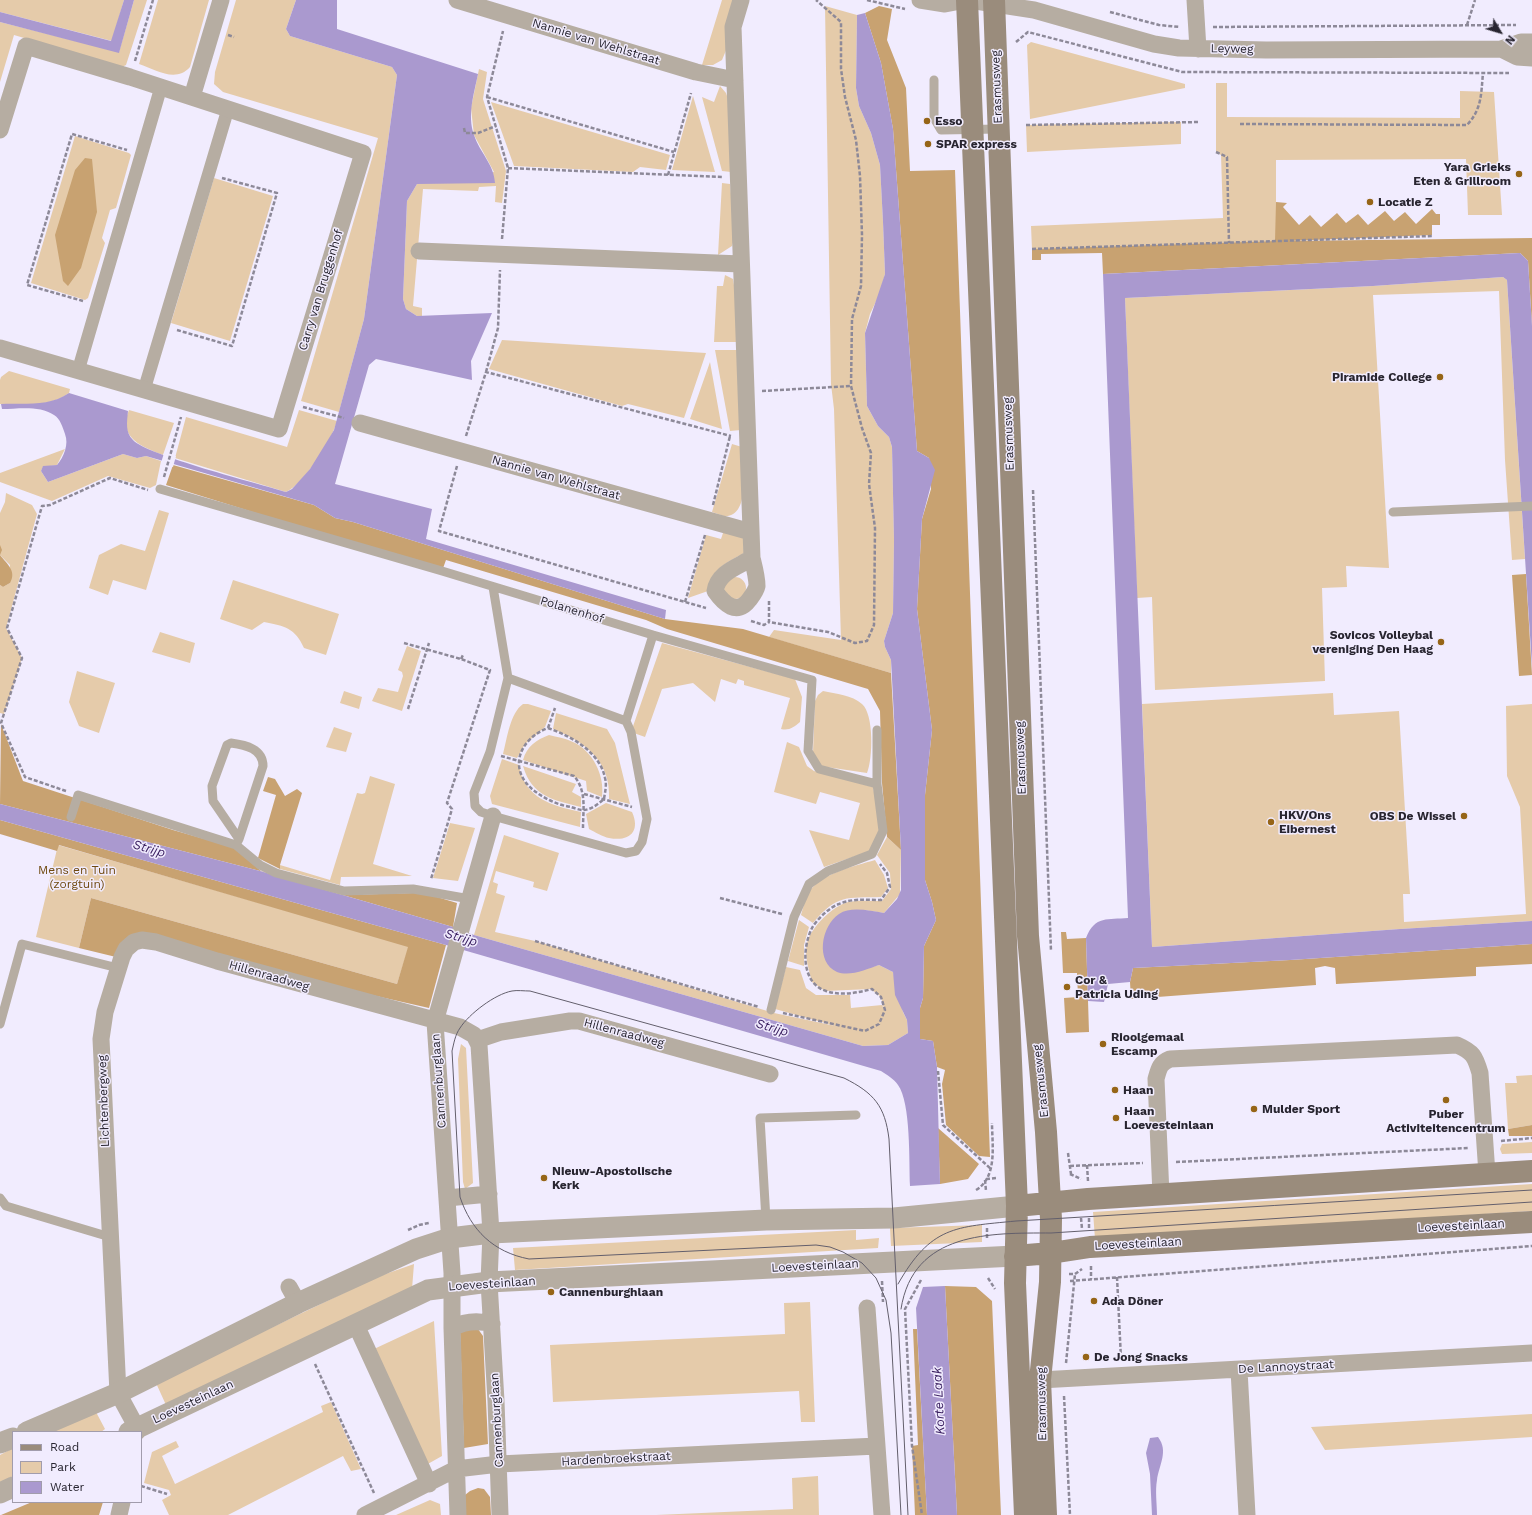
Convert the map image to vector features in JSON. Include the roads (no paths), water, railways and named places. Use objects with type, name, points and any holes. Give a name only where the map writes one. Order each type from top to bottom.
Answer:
[{"type":"main road","name":"Erasmusweg","points":[[968,0],[1017,1206],[1015,1283],[1024,1515]]},
{"type":"main road","name":"Erasmusweg","points":[[994,2],[1028,936],[1051,1203],[1050,1282],[1040,1380],[1046,1515]]},
{"type":"main road","points":[[1017,1206],[1051,1203],[1083,1193],[1161,1194],[1532,1171]]},
{"type":"main road","name":"Loevesteinlaan","points":[[1016,1256],[1051,1253],[1086,1247],[1532,1222]]},
{"type":"street","points":[[192,97],[221,0]]},
{"type":"street","name":"Nannie van Wehlstraat","points":[[457,0],[696,72],[735,80]]},
{"type":"street","points":[[741,0],[733,27],[737,178],[752,558],[757,586],[753,595],[746,604],[738,608],[726,605],[715,591],[717,582],[727,571],[752,558]]},
{"type":"street","name":"Leyweg","points":[[920,0],[945,4],[968,0],[994,2],[1034,10],[1154,44],[1198,49],[1501,49],[1521,42],[1532,42]]},
{"type":"street","points":[[1195,0],[1198,49]]},
{"type":"street","name":"Carry van Bruggenhof","points":[[0,130],[26,46],[130,76],[363,153],[279,429],[0,348]]},
{"type":"street","name":"Leyweg","points":[[1501,49],[1517,57],[1532,58]]},
{"type":"street","points":[[78,371],[161,87]]},
{"type":"street","points":[[144,390],[228,109]]},
{"type":"street","points":[[419,251],[741,264]]},
{"type":"street","name":"Nannie van Wehlstraat","points":[[360,423],[751,532]]},
{"type":"street","points":[[435,1022],[493,816]]},
{"type":"street","name":"Hillenraadweg","points":[[118,968],[126,949],[134,942],[142,940],[156,942],[217,961],[435,1022]]},
{"type":"street","name":"Lichtenbergweg","points":[[118,968],[105,1012],[101,1039],[118,1393],[134,1431]]},
{"type":"street","name":"Hillenraadweg","points":[[477,1040],[501,1032],[570,1021],[579,1021],[770,1074]]},
{"type":"street","name":"Cannenburglaan","points":[[458,1515],[452,1328],[453,1286],[435,1022],[468,1030],[477,1040],[479,1045],[491,1233],[489,1282],[499,1464],[500,1515]]},
{"type":"street","points":[[1161,1194],[1156,1079],[1160,1066],[1170,1059],[1457,1045],[1470,1051],[1476,1060],[1480,1073],[1487,1174]]},
{"type":"street","points":[[447,1198],[489,1194]]},
{"type":"street","points":[[29,1431],[118,1393],[293,1295],[416,1249],[450,1238],[491,1233],[766,1220],[894,1218],[1017,1206]]},
{"type":"street","name":"Loevesteinlaan","points":[[134,1431],[428,1290],[489,1282],[1016,1256]]},
{"type":"street","points":[[867,1308],[882,1515]]},
{"type":"street","points":[[452,1328],[462,1322],[483,1322],[492,1324]]},
{"type":"street","points":[[356,1325],[429,1484]]},
{"type":"street","name":"De Lannoystraat","points":[[1040,1380],[1122,1377],[1532,1353]]},
{"type":"street","points":[[1239,1370],[1247,1515]]},
{"type":"street","points":[[0,1443],[12,1438]]},
{"type":"street","name":"Hardenbroekstraat","points":[[370,1513],[456,1469],[499,1464],[877,1446]]},
{"type":"street","points":[[0,1493],[12,1487]]},
{"type":"street","points":[[118,1515],[122,1503]]},
{"type":"lane","points":[[934,80],[934,118],[940,130],[999,130]]},
{"type":"lane","name":"Polanenhof","points":[[160,489],[653,635],[812,680],[808,751],[819,769],[877,784]]},
{"type":"lane","points":[[1393,512],[1532,506]]},
{"type":"lane","points":[[493,587],[508,678],[490,752],[474,794],[475,806],[481,812],[493,816],[626,853],[636,851],[642,842],[647,819],[631,732],[626,721],[653,635]]},
{"type":"lane","points":[[508,678],[626,721]]},
{"type":"lane","points":[[771,1010],[794,917],[809,884],[828,871],[872,854],[883,831],[877,784],[876,730]]},
{"type":"lane","points":[[237,842],[263,766],[263,757],[258,751],[231,743],[227,745],[212,786],[213,801],[237,842],[260,865],[276,873],[344,891],[413,889],[470,899]]},
{"type":"lane","points":[[71,817],[78,795],[237,842]]},
{"type":"lane","points":[[0,1024],[22,944],[118,968]]},
{"type":"lane","points":[[766,1220],[760,1118],[856,1115]]},
{"type":"lane","points":[[0,1198],[6,1206],[110,1237]]},
{"type":"water","points":[[124,0],[134,0],[119,53],[0,22],[0,12],[111,41]]},
{"type":"water","points":[[296,0],[337,0],[337,29],[478,74],[471,112],[472,127],[474,135],[492,170],[495,183],[417,184],[407,201],[403,299],[406,309],[417,316],[492,313],[471,361],[472,380],[376,359],[369,365],[335,484],[432,509],[426,539],[666,610],[665,619],[353,522],[335,518],[314,505],[146,456],[137,458],[123,454],[48,482],[41,471],[43,466],[57,465],[64,454],[66,446],[66,438],[60,421],[56,416],[42,410],[28,408],[2,409],[1,404],[45,402],[69,393],[128,411],[128,430],[130,437],[133,440],[142,446],[159,453],[205,469],[286,492],[292,489],[310,469],[334,430],[364,319],[397,75],[392,67],[290,36],[286,29]]},
{"type":"water","name":"Strijp","points":[[865,13],[881,63],[893,129],[917,451],[929,458],[935,470],[922,519],[917,609],[932,730],[925,795],[925,880],[936,920],[924,946],[923,998],[920,1008],[920,1039],[933,1041],[937,1067],[940,1184],[910,1186],[908,1133],[905,1105],[898,1085],[881,1071],[446,945],[0,820],[0,804],[260,871],[453,927],[474,935],[863,1046],[888,1045],[908,1033],[907,1020],[895,995],[893,972],[879,965],[847,974],[837,972],[830,967],[823,952],[823,944],[828,927],[839,914],[849,910],[867,910],[884,913],[897,899],[901,890],[901,850],[891,660],[884,641],[893,613],[894,540],[892,447],[889,437],[878,426],[867,406],[865,333],[885,274],[880,165],[871,133],[859,106],[856,88],[857,15]]},
{"type":"water","points":[[1520,253],[1528,261],[1532,326],[1532,666],[1507,280],[1503,277],[1373,286],[1125,298],[1152,947],[1532,921],[1532,944],[1290,960],[1133,968],[1130,982],[1108,984],[1104,1002],[1088,1001],[1086,938],[1094,925],[1098,922],[1108,919],[1128,918],[1103,274]]},
{"type":"water","name":"Korte Laak","points":[[945,1286],[957,1515],[927,1515],[916,1308],[923,1287]]},
{"type":"water","points":[[1158,1437],[1163,1448],[1163,1453],[1156,1484],[1157,1515],[1152,1515],[1150,1474],[1146,1453],[1150,1438]]},
{"type":"tram line","points":[[901,1515],[891,1333],[886,1300],[876,1278],[862,1263],[843,1252],[830,1247],[816,1245],[529,1259],[516,1256],[494,1245],[477,1229],[470,1220],[460,1197],[452,1051],[458,1031],[464,1023],[483,1005],[505,993],[514,991],[530,991],[844,1078],[863,1089],[876,1102],[881,1109],[889,1139],[908,1515]]},
{"type":"tram line","points":[[898,1284],[910,1265],[934,1240],[946,1233],[976,1225],[1016,1221],[1532,1190]]},
{"type":"tram line","points":[[901,1309],[908,1283],[921,1264],[938,1251],[958,1242],[980,1236],[1051,1233],[1532,1202]]},
{"type":"place","name":"Esso","points":[[927,121]]},
{"type":"place","name":"SPAR express","points":[[928,144]]},
{"type":"place","name":"Yara Grieks Eten & Grillroom","points":[[1519,174]]},
{"type":"place","name":"Locatie Z","points":[[1370,202]]},
{"type":"place","name":"Piramide College","points":[[1440,377]]},
{"type":"place","name":"Sovicos Volleybal vereniging Den Haag","points":[[1441,642]]},
{"type":"place","name":"OBS De Wissel","points":[[1464,816]]},
{"type":"place","name":"HKV/Ons Eibernest","points":[[1271,822]]},
{"type":"place","name":"Cor & Patricia Uding","points":[[1067,987]]},
{"type":"place","name":"Rioolgemaal Escamp","points":[[1103,1044]]},
{"type":"place","name":"Haan","points":[[1115,1090]]},
{"type":"place","name":"Puber Activiteitencentrum","points":[[1446,1100]]},
{"type":"place","name":"Mulder Sport","points":[[1254,1109]]},
{"type":"place","name":"Haan Loevesteinlaan","points":[[1116,1118]]},
{"type":"place","name":"Nieuw-Apostolische Kerk","points":[[544,1178]]},
{"type":"place","name":"Cannenburghlaan","points":[[551,1292]]},
{"type":"place","name":"Ada Döner","points":[[1094,1301]]},
{"type":"place","name":"De Jong Snacks","points":[[1086,1357]]},
{"type":"park label","name":"Mens en Tuin (zorgtuin)","points":[[77,877]]}]
